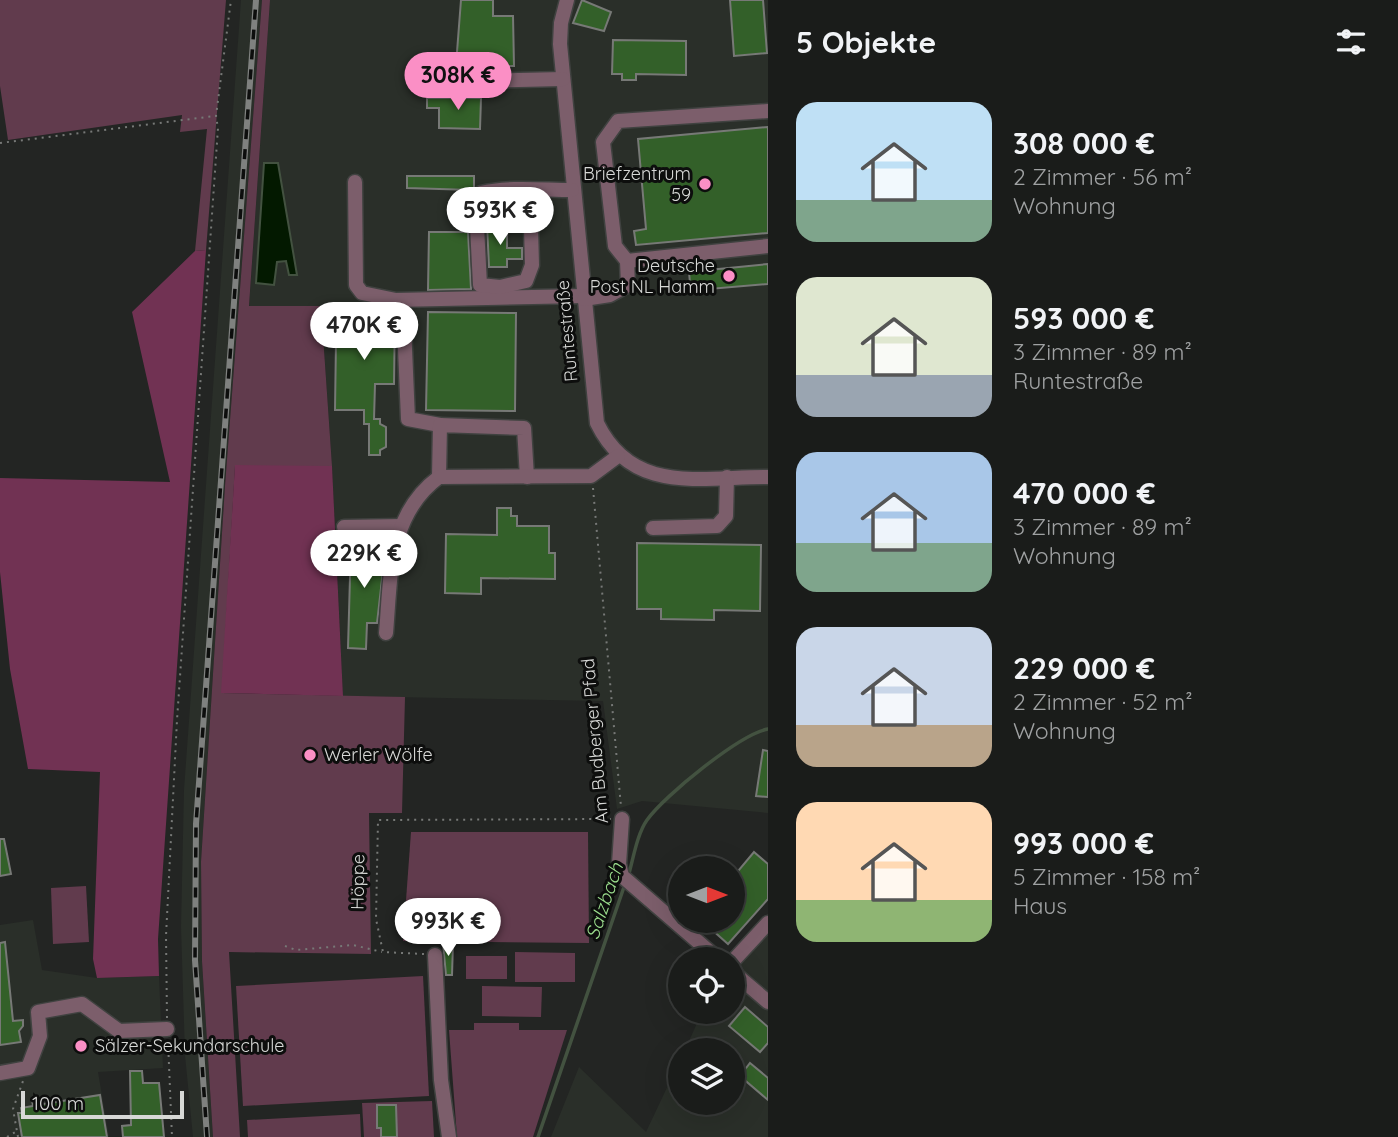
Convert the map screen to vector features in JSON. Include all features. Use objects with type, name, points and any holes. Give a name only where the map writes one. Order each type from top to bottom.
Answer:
[{"type":"street","name":"Runtestraße","points":[[567,0],[561,23],[563,79],[583,298],[597,423],[618,456]]},
{"type":"street","points":[[474,81],[563,79]]},
{"type":"street","points":[[355,182],[356,285],[362,293],[396,300],[583,298],[610,295],[628,285],[627,261],[615,246],[603,142],[618,121],[768,111]]},
{"type":"street","points":[[530,190],[532,265],[526,281],[500,287],[480,285],[477,226],[481,193],[530,190],[572,190]]},
{"type":"street","points":[[627,261],[768,246]]},
{"type":"street","points":[[404,325],[408,419],[440,425],[524,428],[527,477]]},
{"type":"street","points":[[439,477],[440,425]]},
{"type":"street","points":[[386,633],[393,546],[407,509],[426,487],[439,477],[591,476],[618,456],[631,466],[665,477],[768,477]]},
{"type":"street","points":[[653,528],[717,526],[722,523],[727,511],[727,477]]},
{"type":"street","points":[[344,527],[401,526]]},
{"type":"street","name":"Am Budberger Pfad","points":[[622,818],[619,864],[627,881],[704,947]]},
{"type":"street","points":[[745,948],[768,923]]},
{"type":"street","points":[[435,955],[441,1080],[449,1137]]},
{"type":"street","points":[[745,982],[768,1002]]},
{"type":"street","points":[[0,1073],[28,1068],[40,1036],[38,1012],[82,1004],[119,1031],[167,1029]]},
{"type":"path","points":[[172,1137],[166,936],[177,720],[217,155],[216,116],[231,0]]},
{"type":"path","points":[[0,143],[205,120],[216,116]]},
{"type":"path","name":"Am Budberger Pfad","points":[[591,476],[622,818]]},
{"type":"path","name":"Höppe","points":[[383,952],[376,919],[378,820],[622,818]]},
{"type":"path","points":[[285,946],[296,950],[353,945],[383,952],[435,955]]},
{"type":"path","points":[[18,1137],[13,1110],[28,1068]]},
{"type":"path","points":[[7,1137],[17,1131]]},
{"type":"shaded area","points":[[0,0],[226,0],[206,250],[195,251],[207,129],[180,132],[182,115],[8,140],[0,86]]},
{"type":"shaded area","points":[[241,0],[262,0],[225,486],[201,862],[202,961],[213,1137],[193,1137],[185,1055],[181,927],[184,790]]},
{"type":"shaded area","points":[[262,0],[270,0],[249,306],[321,306],[332,466],[235,466],[222,693],[405,697],[402,813],[369,813],[371,954],[229,952],[240,1137],[213,1137],[202,961],[201,862],[225,486]]},
{"type":"shaded area","points":[[270,0],[768,0],[768,813],[642,801],[617,809],[603,701],[343,696],[321,306],[249,307]]},
{"type":"shaded area","points":[[264,163],[278,163],[297,275],[289,275],[286,261],[277,262],[274,285],[256,283]]},
{"type":"shaded area","points":[[206,250],[158,939],[159,976],[97,978],[93,959],[100,772],[28,769],[10,669],[0,572],[0,478],[170,482],[132,312],[195,251]]},
{"type":"shaded area","points":[[235,465],[332,466],[343,696],[221,693]]},
{"type":"shaded area","points":[[411,832],[588,832],[589,943],[403,941]]},
{"type":"shaded area","points":[[86,886],[89,942],[53,944],[51,888]]},
{"type":"shaded area","points":[[768,917],[768,1137],[551,1137],[579,1067],[646,1132],[668,1085],[668,1115],[745,1115],[745,1038],[690,1038],[697,1024],[745,1024],[743,947]]},
{"type":"shaded area","name":"Sälzer-Sekundarschule","points":[[33,920],[42,970],[97,978],[159,976],[163,1068],[98,1072],[109,1137],[0,1137],[0,925]]},
{"type":"shaded area","points":[[515,952],[575,953],[575,982],[515,982]]},
{"type":"shaded area","points":[[466,956],[507,956],[507,979],[466,979]]},
{"type":"shaded area","points":[[423,976],[429,1096],[243,1106],[236,986]]},
{"type":"shaded area","points":[[482,986],[542,987],[541,1017],[482,1016]]},
{"type":"shaded area","points":[[474,1023],[519,1023],[519,1030],[567,1030],[533,1137],[457,1137],[449,1030],[474,1030]]},
{"type":"shaded area","points":[[432,1101],[434,1137],[364,1137],[362,1103]]},
{"type":"shaded area","points":[[360,1114],[361,1137],[248,1137],[247,1120]]},
{"type":"building","points":[[461,0],[493,0],[493,16],[513,16],[514,66],[456,65]]},
{"type":"building","points":[[582,0],[611,12],[604,31],[573,23]]},
{"type":"building","points":[[730,0],[763,0],[767,53],[734,56]]},
{"type":"building","points":[[613,40],[686,41],[686,75],[636,74],[636,80],[622,80],[622,74],[612,74]]},
{"type":"building","points":[[427,98],[481,98],[480,129],[439,128],[439,108],[427,108]]},
{"type":"building","name":"Briefzentrum 59","points":[[768,127],[768,233],[636,245],[634,231],[646,229],[638,139]]},
{"type":"building","points":[[407,176],[474,176],[474,187],[472,190],[407,188]]},
{"type":"building","points":[[487,224],[507,224],[507,248],[522,248],[522,259],[507,259],[507,267],[489,267]]},
{"type":"building","points":[[429,232],[468,232],[471,289],[428,290]]},
{"type":"building","name":"Deutsche Post NL Hamm","points":[[768,264],[768,284],[686,291],[685,283],[690,283],[689,272]]},
{"type":"building","points":[[336,304],[370,305],[395,310],[394,384],[375,384],[374,419],[380,419],[380,424],[386,427],[386,447],[380,450],[380,455],[369,455],[369,424],[364,424],[364,410],[335,410],[336,341],[328,342],[327,332],[336,331]]},
{"type":"building","points":[[428,312],[516,313],[515,411],[426,410]]},
{"type":"building","points":[[497,508],[511,508],[511,516],[517,516],[517,526],[549,526],[549,553],[555,553],[555,579],[481,578],[481,594],[445,593],[446,534],[497,535]]},
{"type":"building","points":[[351,542],[383,542],[385,553],[377,623],[367,623],[366,649],[348,648]]},
{"type":"building","points":[[637,543],[761,545],[760,611],[714,610],[714,620],[661,619],[661,609],[637,609]]},
{"type":"building","points":[[763,750],[768,751],[768,797],[756,796]]},
{"type":"building","points":[[0,839],[4,839],[11,874],[0,876]]},
{"type":"building","points":[[754,852],[768,864],[768,899],[746,924],[746,862]]},
{"type":"building","points":[[716,933],[738,933],[728,944]]},
{"type":"building","points":[[5,942],[13,1021],[23,1020],[23,1026],[19,1031],[21,1042],[0,1045],[0,943]]},
{"type":"building","points":[[443,943],[453,943],[452,975],[446,975]]},
{"type":"building","points":[[745,1007],[768,1027],[768,1043],[760,1052],[729,1026],[745,1024]]},
{"type":"building","points":[[750,1063],[768,1078],[768,1100],[745,1080],[745,1070]]},
{"type":"building","points":[[130,1071],[142,1071],[143,1083],[159,1083],[164,1137],[123,1137],[122,1126],[131,1125]]},
{"type":"building","points":[[100,1095],[107,1137],[22,1137],[18,1113],[22,1113],[21,1108],[33,1106],[32,1100],[42,1099],[43,1104]]},
{"type":"building","points":[[377,1105],[396,1105],[397,1137],[381,1137],[381,1128],[377,1128]]},
{"type":"waterway","name":"Salzbach","points":[[628,877],[641,832],[656,809],[685,782],[722,754],[755,733],[768,729]]},
{"type":"waterway","name":"Salzbach","points":[[538,1137],[625,884]]},
{"type":"railway","points":[[207,1137],[195,960],[196,824],[256,0]]},
{"type":"place","name":"Briefzentrum 59","points":[[705,184]]},
{"type":"place","name":"Deutsche Post NL Hamm","points":[[729,276]]},
{"type":"place","name":"Werler Wölfe","points":[[310,755]]},
{"type":"place","name":"Sälzer-Sekundarschule","points":[[81,1046]]}]
